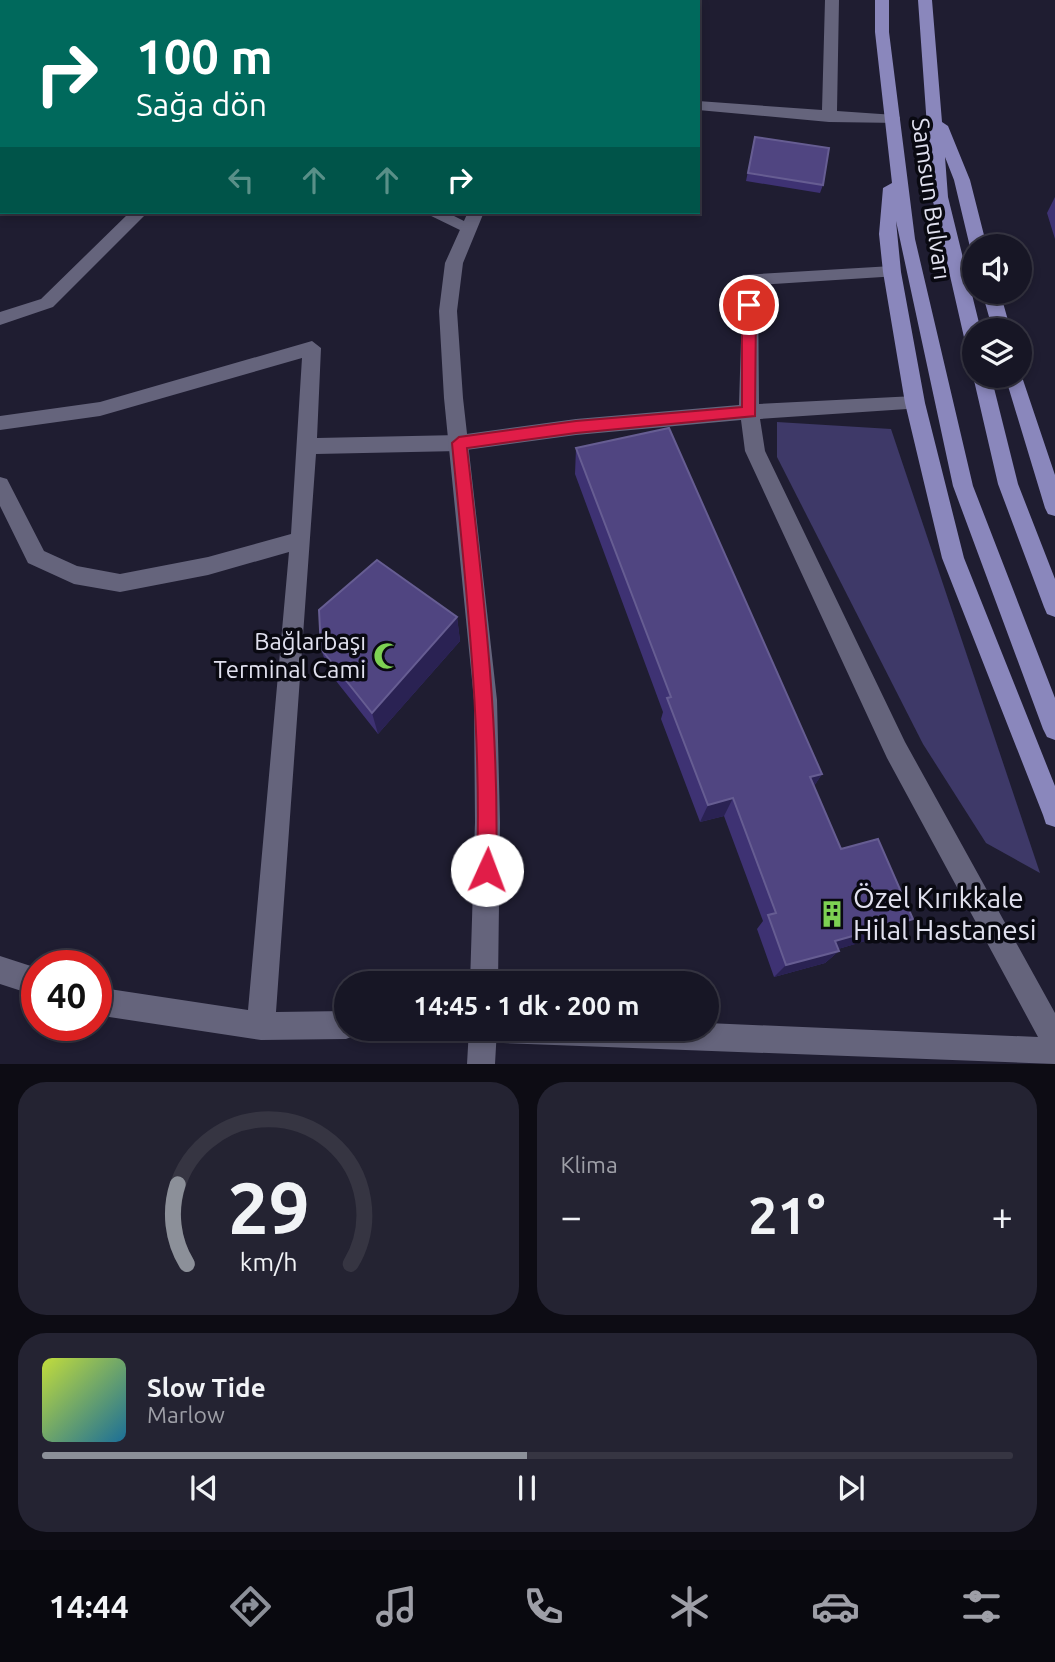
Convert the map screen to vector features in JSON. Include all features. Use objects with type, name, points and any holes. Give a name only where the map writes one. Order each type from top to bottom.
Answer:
[{"type":"main road","name":"Samsun Bulvarı","points":[[882,0],[882,32],[907,239],[962,486],[1055,729]]},
{"type":"main road","points":[[925,0],[940,197],[968,318]]},
{"type":"main road","points":[[931,103],[962,180],[976,234]]},
{"type":"main road","points":[[895,129],[887,234],[915,403],[953,558],[1018,728],[1055,815]]},
{"type":"main road","points":[[985,388],[1008,484],[1055,607]]},
{"type":"main road","points":[[1018,388],[1055,508]]},
{"type":"street","points":[[829,117],[832,0]]},
{"type":"street","points":[[700,105],[829,117],[895,129]]},
{"type":"street","points":[[0,319],[47,303],[138,214]]},
{"type":"street","points":[[442,214],[472,219],[449,284],[450,358],[483,658],[489,789],[484,971]]},
{"type":"street","points":[[892,272],[749,279],[750,412],[755,451],[896,750],[1055,1041]]},
{"type":"street","points":[[0,423],[100,409],[312,348],[301,541],[261,1026]]},
{"type":"street","points":[[306,446],[459,443],[576,427],[750,412],[915,403]]},
{"type":"street","points":[[0,485],[37,557],[74,575],[120,583],[208,566],[301,541]]},
{"type":"street","points":[[0,970],[21,977]]},
{"type":"street","points":[[112,1003],[261,1026],[334,1025]]},
{"type":"street","points":[[719,1038],[1055,1052]]},
{"type":"street","points":[[481,1063],[482,1041]]},
{"type":"shaded area","points":[[777,422],[891,429],[1040,873],[986,843],[923,744],[777,457]]},
{"type":"building","points":[[755,137],[829,148],[823,185],[748,173]]},
{"type":"building","points":[[669,428],[822,774],[810,777],[841,849],[878,839],[913,919],[835,941],[839,951],[786,965],[768,915],[776,913],[733,798],[708,805],[667,698],[671,697],[576,448]]},
{"type":"building","name":"Bağlarbaşı Terminal Cami","points":[[377,560],[457,617],[372,713],[321,649],[319,610]]},
{"type":"place","name":"Bağlarbaşı Terminal Cami","points":[[387,656]]},
{"type":"place","name":"Özel Kırıkkale Hilal Hastanesi","points":[[832,914]]},
{"type":"route","points":[[487,870],[489,789],[483,658],[459,443],[576,427],[750,412],[749,305]]}]
